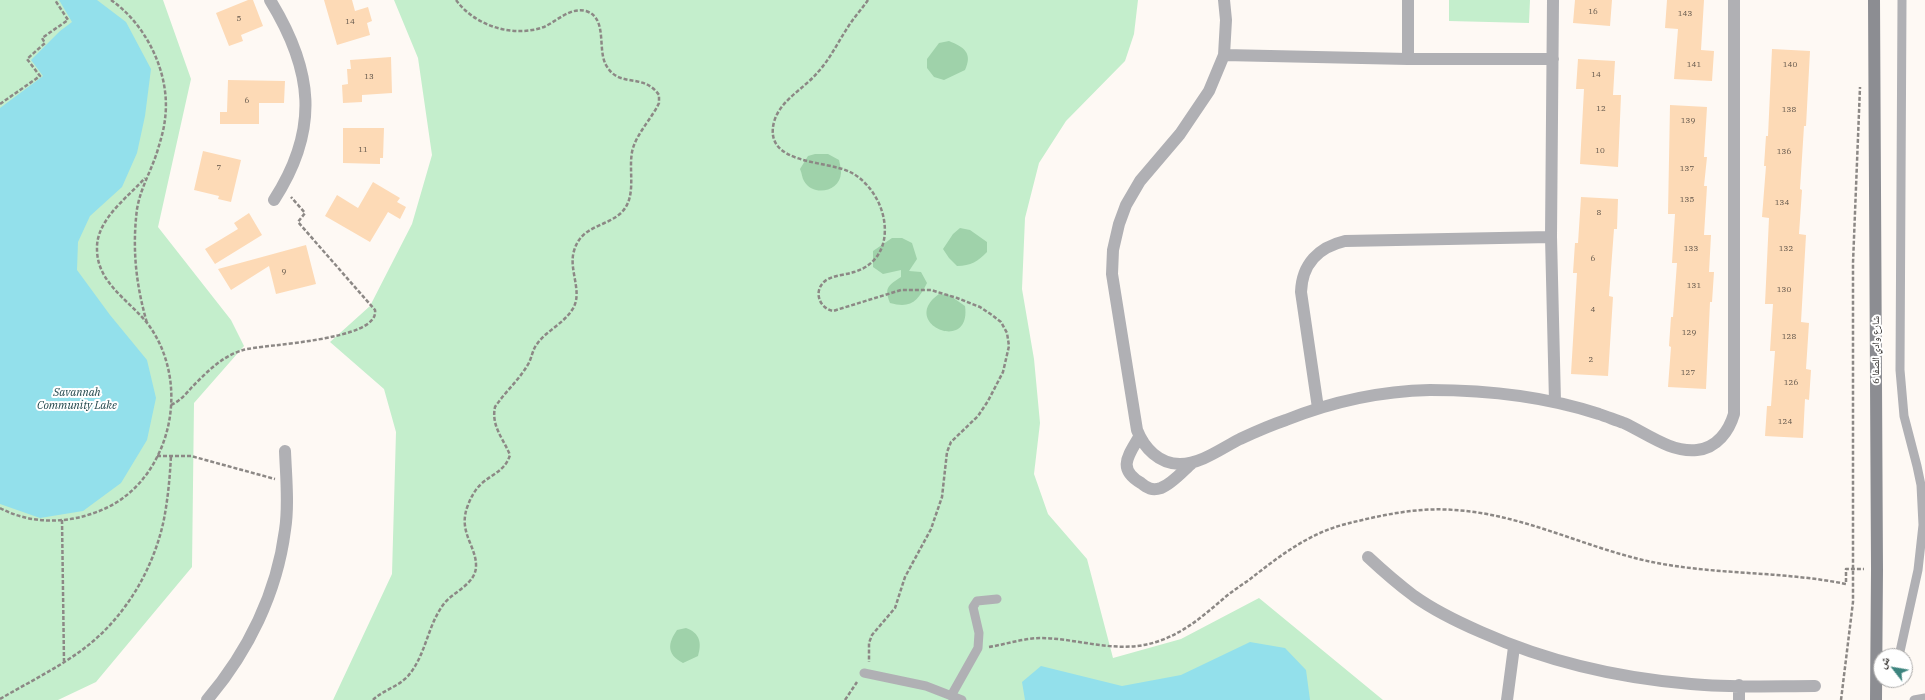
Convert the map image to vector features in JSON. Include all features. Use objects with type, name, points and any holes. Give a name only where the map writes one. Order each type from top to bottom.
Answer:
[{"type":"main road","name":"شارع وادي الصفا 6","points":[[1874,0],[1878,648]]},
{"type":"main road","name":"شارع وادي الصفا 6","points":[[1876,700],[1877,688]]},
{"type":"street","points":[[270,0],[288,32],[295,49],[303,78],[306,102],[306,120],[300,146],[282,187],[274,200]]},
{"type":"street","points":[[1192,463],[1180,464],[1162,459],[1146,448],[1137,430],[1112,274],[1113,250],[1119,224],[1126,205],[1140,181],[1180,134],[1209,91],[1224,55],[1226,20],[1224,0]]},
{"type":"street","points":[[1408,0],[1408,59]]},
{"type":"street","points":[[1553,0],[1551,237],[1555,402]]},
{"type":"street","points":[[1140,437],[1129,455],[1126,467],[1128,473],[1133,479],[1154,490],[1164,486],[1192,463],[1242,438],[1318,408],[1374,396],[1419,390],[1462,390],[1531,396],[1622,422],[1672,447],[1698,450],[1711,446],[1722,437],[1730,426],[1734,414],[1734,0]]},
{"type":"street","points":[[1224,55],[1408,59],[1553,59]]},
{"type":"street","points":[[1318,408],[1301,292],[1302,281],[1310,262],[1325,248],[1346,241],[1551,237]]},
{"type":"street","points":[[207,700],[235,663],[254,632],[268,599],[278,565],[285,529],[287,482],[285,451]]},
{"type":"street","points":[[1368,557],[1391,578],[1435,609],[1514,647],[1578,666],[1651,680],[1693,684],[1816,686]]},
{"type":"street","points":[[1507,700],[1514,647]]},
{"type":"street","points":[[1738,685],[1739,700]]},
{"type":"lane","points":[[1901,648],[1918,570],[1923,525],[1921,485],[1904,416],[1900,370],[1902,0]]},
{"type":"lane","points":[[950,696],[978,648],[979,633],[973,605],[977,601],[997,599]]},
{"type":"lane","points":[[864,673],[926,686],[962,700]]},
{"type":"lane","points":[[1914,700],[1925,699]]},
{"type":"path","points":[[0,104],[40,76],[27,59],[45,43],[42,38],[68,20],[55,0]]},
{"type":"path","points":[[111,0],[119,6],[141,29],[156,56],[164,87],[165,119],[158,151],[145,178],[138,207],[135,229],[134,266],[139,296],[147,324]]},
{"type":"path","points":[[373,700],[408,676],[422,654],[436,615],[444,604],[467,584],[472,576],[476,567],[466,534],[465,521],[467,508],[472,496],[479,486],[503,469],[508,462],[510,455],[494,424],[493,415],[495,407],[528,364],[537,343],[573,310],[576,301],[572,260],[575,247],[583,235],[604,222],[616,217],[627,206],[631,191],[633,148],[659,103],[659,95],[648,84],[618,78],[606,66],[602,57],[600,25],[595,17],[587,12],[577,10],[568,13],[543,27],[514,31],[490,26],[479,21],[469,14],[456,0]]},
{"type":"path","points":[[846,700],[868,666],[869,643],[872,635],[895,608],[905,577],[931,529],[942,497],[947,452],[954,439],[978,416],[988,401],[1003,372],[1009,346],[1007,333],[1001,322],[992,315],[963,300],[930,290],[901,290],[870,298],[839,310],[827,310],[820,301],[819,290],[825,281],[865,268],[880,254],[884,243],[884,220],[876,199],[858,177],[839,168],[802,160],[784,151],[776,144],[773,133],[774,122],[786,102],[818,72],[852,20],[868,0]]},
{"type":"path","points":[[1841,700],[1851,629],[1853,569],[1853,263],[1860,85]]},
{"type":"path","points":[[0,508],[12,514],[33,520],[62,520],[94,513],[119,502],[134,489],[147,474],[157,456],[168,428],[172,405],[171,383],[166,362],[158,342],[147,324],[108,281],[99,267],[96,248],[101,230],[108,218],[145,178]]},
{"type":"path","points":[[172,405],[180,400],[221,361],[243,350],[325,339],[368,325],[376,316],[375,310],[298,222],[306,213],[282,187]]},
{"type":"path","points":[[0,699],[64,662],[86,646],[106,628],[124,608],[141,580],[154,550],[164,519],[169,487],[171,455]]},
{"type":"path","points":[[157,456],[191,456],[287,482]]},
{"type":"path","points":[[978,648],[1018,640],[1041,638],[1071,640],[1114,648],[1144,645],[1159,641],[1181,632],[1202,618],[1224,597],[1273,560],[1319,534],[1358,521],[1402,513],[1424,511],[1452,509],[1498,516],[1538,526],[1577,541],[1670,565],[1817,578],[1846,584],[1846,569],[1877,569]]},
{"type":"path","points":[[62,520],[64,662]]},
{"type":"green space","points":[[0,0],[163,0],[191,79],[158,227],[231,320],[244,346],[194,403],[192,567],[96,682],[58,700],[0,700]]},
{"type":"green space","points":[[394,0],[1138,0],[1134,34],[1125,61],[1066,121],[1039,163],[1025,218],[1022,289],[1034,359],[1040,423],[1034,474],[1048,514],[1087,559],[1113,658],[1181,639],[1259,598],[1383,700],[333,700],[392,574],[396,432],[384,389],[330,342],[370,306],[412,224],[432,155],[418,58]]},
{"type":"green space","points":[[1449,0],[1530,0],[1529,23],[1449,21]]},
{"type":"green space","points":[[949,41],[963,48],[966,51],[968,59],[965,70],[944,80],[934,77],[927,68],[927,59],[939,43]]},
{"type":"green space","points":[[815,154],[828,154],[839,160],[841,173],[839,179],[836,185],[826,190],[819,191],[813,189],[803,180],[800,169],[808,156]]},
{"type":"green space","points":[[960,228],[970,230],[987,242],[987,252],[974,262],[957,266],[943,249],[953,234]]},
{"type":"green space","points":[[892,238],[902,238],[912,243],[917,259],[909,271],[921,272],[927,283],[917,299],[909,304],[897,305],[890,303],[888,298],[888,287],[901,277],[901,270],[883,274],[873,267],[873,251]]},
{"type":"green space","points":[[939,294],[949,295],[965,306],[964,321],[958,329],[949,331],[939,329],[931,323],[927,315],[929,305]]},
{"type":"green space","points":[[686,628],[691,630],[697,636],[700,647],[698,656],[683,663],[677,660],[671,652],[670,644],[677,630]]},
{"type":"water","name":"Savannah Community Lake","points":[[59,0],[97,0],[126,22],[151,69],[145,116],[137,153],[122,187],[90,216],[78,242],[77,270],[110,315],[147,360],[156,398],[147,440],[121,483],[83,511],[40,518],[0,504],[0,108],[43,76],[31,60],[60,31],[72,22]]},
{"type":"water","points":[[1250,642],[1285,648],[1306,670],[1310,700],[1025,700],[1022,682],[1041,666],[1122,686],[1181,675]]},
{"type":"building","points":[[248,0],[253,0],[263,26],[241,35],[243,41],[229,46],[216,13]]},
{"type":"building","points":[[324,0],[352,0],[355,11],[368,7],[372,21],[367,23],[370,35],[337,45]]},
{"type":"building","points":[[1575,0],[1612,0],[1610,26],[1573,23]]},
{"type":"building","points":[[1667,0],[1704,0],[1701,50],[1714,51],[1712,81],[1674,79],[1678,29],[1665,28]]},
{"type":"building","points":[[1772,49],[1810,51],[1806,126],[1804,126],[1800,189],[1802,190],[1799,234],[1806,235],[1801,322],[1809,323],[1806,369],[1811,370],[1809,400],[1805,399],[1803,438],[1765,436],[1767,406],[1771,406],[1775,351],[1770,351],[1773,304],[1765,304],[1769,218],[1762,217]]},
{"type":"building","points":[[391,57],[392,93],[362,95],[362,102],[343,103],[342,85],[348,84],[347,69],[351,69],[350,60]]},
{"type":"building","points":[[1578,59],[1615,61],[1613,95],[1621,95],[1618,167],[1580,164],[1584,89],[1576,89]]},
{"type":"building","points":[[228,80],[285,81],[284,103],[259,103],[259,124],[220,124],[220,112],[227,112]]},
{"type":"building","points":[[1670,105],[1707,107],[1704,157],[1707,157],[1704,186],[1707,186],[1704,235],[1711,235],[1709,272],[1714,272],[1712,302],[1710,302],[1706,389],[1668,387],[1671,347],[1669,346],[1671,317],[1673,317],[1677,263],[1672,263],[1675,214],[1668,214]]},
{"type":"building","points":[[343,128],[384,128],[383,158],[380,158],[380,164],[343,163]]},
{"type":"building","points":[[203,151],[241,160],[231,202],[218,199],[219,196],[194,190]]},
{"type":"building","points":[[373,182],[400,198],[397,202],[406,207],[400,219],[388,212],[370,242],[325,216],[337,195],[358,208]]},
{"type":"building","points":[[1581,197],[1618,199],[1617,229],[1614,229],[1609,296],[1613,297],[1608,376],[1571,374],[1577,273],[1573,273],[1575,243],[1578,243]]},
{"type":"building","points":[[249,213],[262,235],[215,264],[205,249],[238,229],[234,223]]},
{"type":"building","points":[[306,245],[316,284],[276,294],[269,266],[231,290],[218,269]]}]
